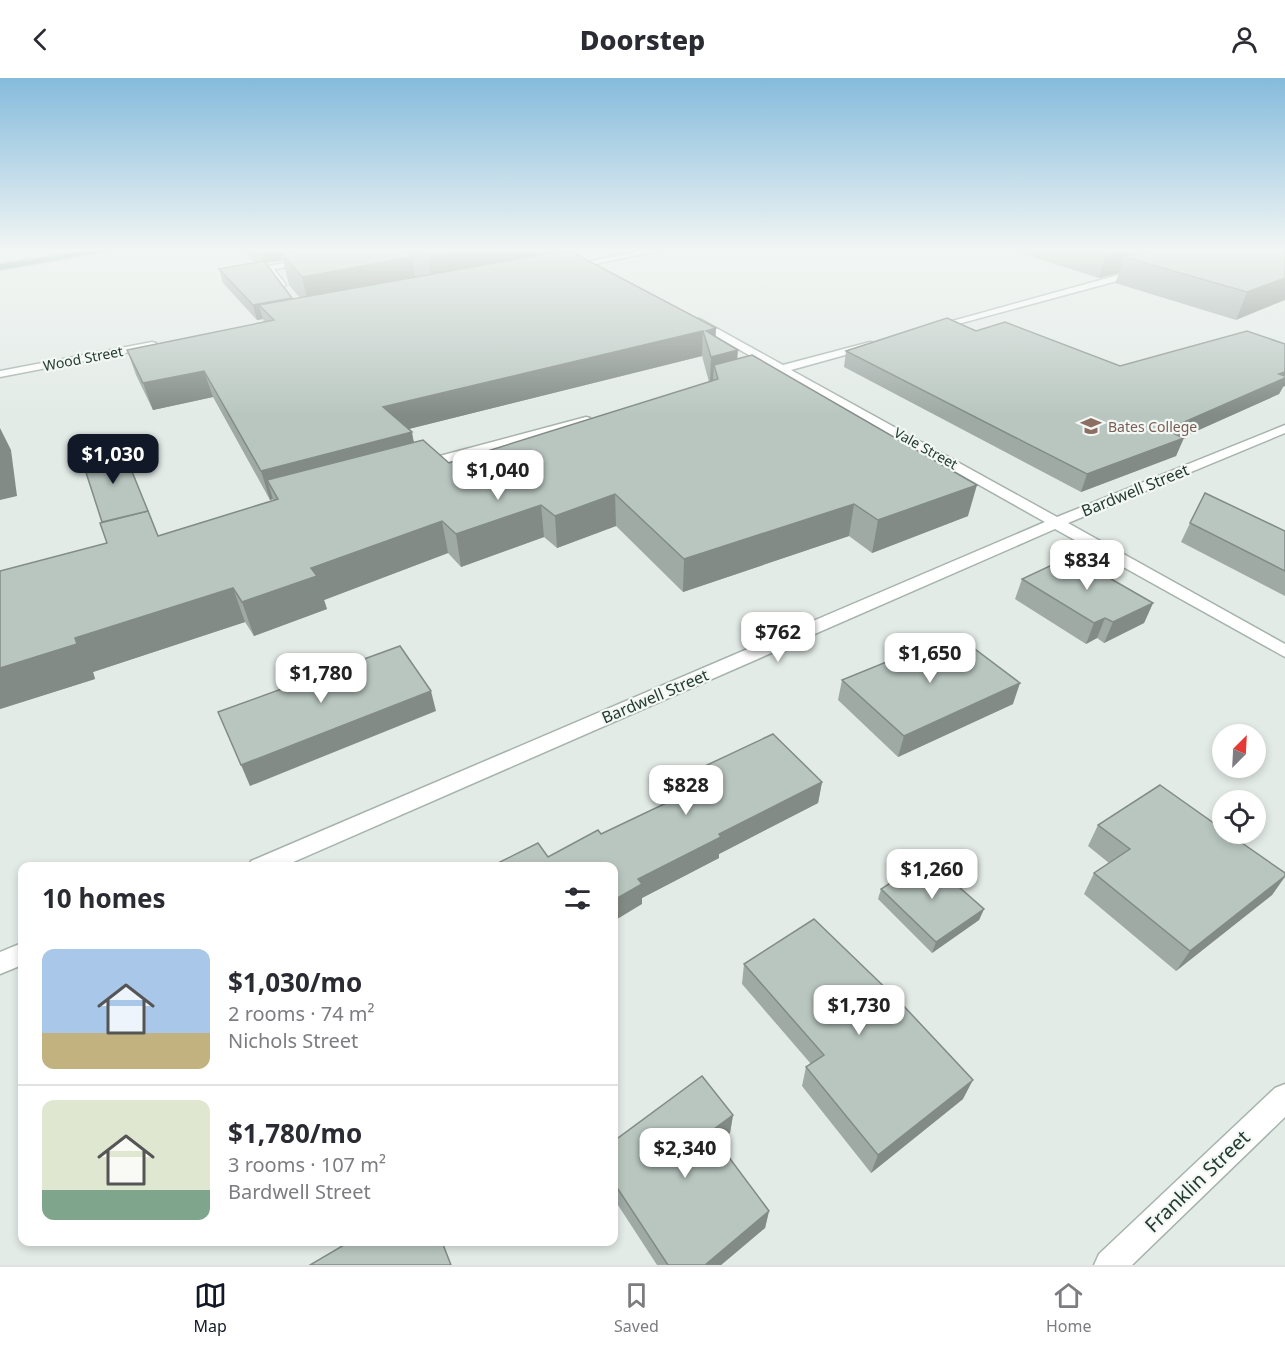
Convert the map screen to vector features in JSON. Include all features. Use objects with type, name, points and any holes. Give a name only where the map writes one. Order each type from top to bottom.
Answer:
[{"type":"street","points":[[919,332],[1020,304]]},
{"type":"street","name":"Vale Street","points":[[680,312],[1285,651]]},
{"type":"street","points":[[737,381],[885,341]]},
{"type":"street","name":"Wood Street","points":[[0,374],[165,343]]},
{"type":"street","points":[[414,467],[598,418]]},
{"type":"street","name":"Bardwell Street","points":[[271,862],[1058,522],[1285,429]]},
{"type":"street","points":[[0,963],[18,956]]},
{"type":"street","name":"Franklin Street","points":[[1110,1265],[1285,1098]]},
{"type":"building","points":[[671,304],[716,328],[706,331],[738,350],[711,357],[703,331],[383,407],[412,432],[261,471],[204,371],[143,383],[127,350],[274,320],[259,305]]},
{"type":"building","points":[[947,318],[976,331],[1005,322],[1120,366],[1247,331],[1285,344],[1285,372],[1279,374],[1285,378],[1166,430],[1184,438],[1087,474],[846,351]]},
{"type":"building","points":[[752,355],[977,485],[878,520],[854,504],[684,559],[615,494],[555,516],[541,505],[456,534],[442,521],[311,568],[317,576],[242,602],[233,588],[75,638],[77,644],[0,668],[0,571],[107,543],[100,523],[148,511],[158,536],[278,499],[267,480],[423,440],[449,463],[718,379],[714,365]]},
{"type":"building","points":[[122,447],[148,511],[102,522],[81,457]]},
{"type":"building","points":[[1205,493],[1285,531],[1285,571],[1190,523]]},
{"type":"building","points":[[1071,556],[1153,603],[1113,622],[1105,618],[1094,623],[1022,579]]},
{"type":"building","points":[[955,634],[1020,683],[904,736],[842,680]]},
{"type":"building","points":[[400,646],[431,691],[241,765],[218,712]]},
{"type":"building","points":[[773,734],[822,782],[719,834],[721,837],[638,879],[642,884],[618,898],[618,862],[500,862],[538,843],[548,857],[598,830],[601,834],[700,787],[688,774]]},
{"type":"building","points":[[1160,785],[1212,822],[1212,844],[1243,844],[1285,873],[1285,876],[1190,951],[1094,873],[1130,849],[1098,825]]},
{"type":"building","points":[[927,859],[984,909],[936,942],[881,889]]},
{"type":"building","points":[[814,919],[899,1001],[973,1080],[878,1155],[806,1067],[824,1055],[744,964]]},
{"type":"building","points":[[702,1076],[733,1115],[710,1132],[769,1211],[705,1265],[668,1265],[618,1189],[618,1138]]},
{"type":"building","points":[[342,1246],[444,1246],[451,1265],[310,1265]]},
{"type":"place","name":"Bates College","points":[[1091,426]]}]
